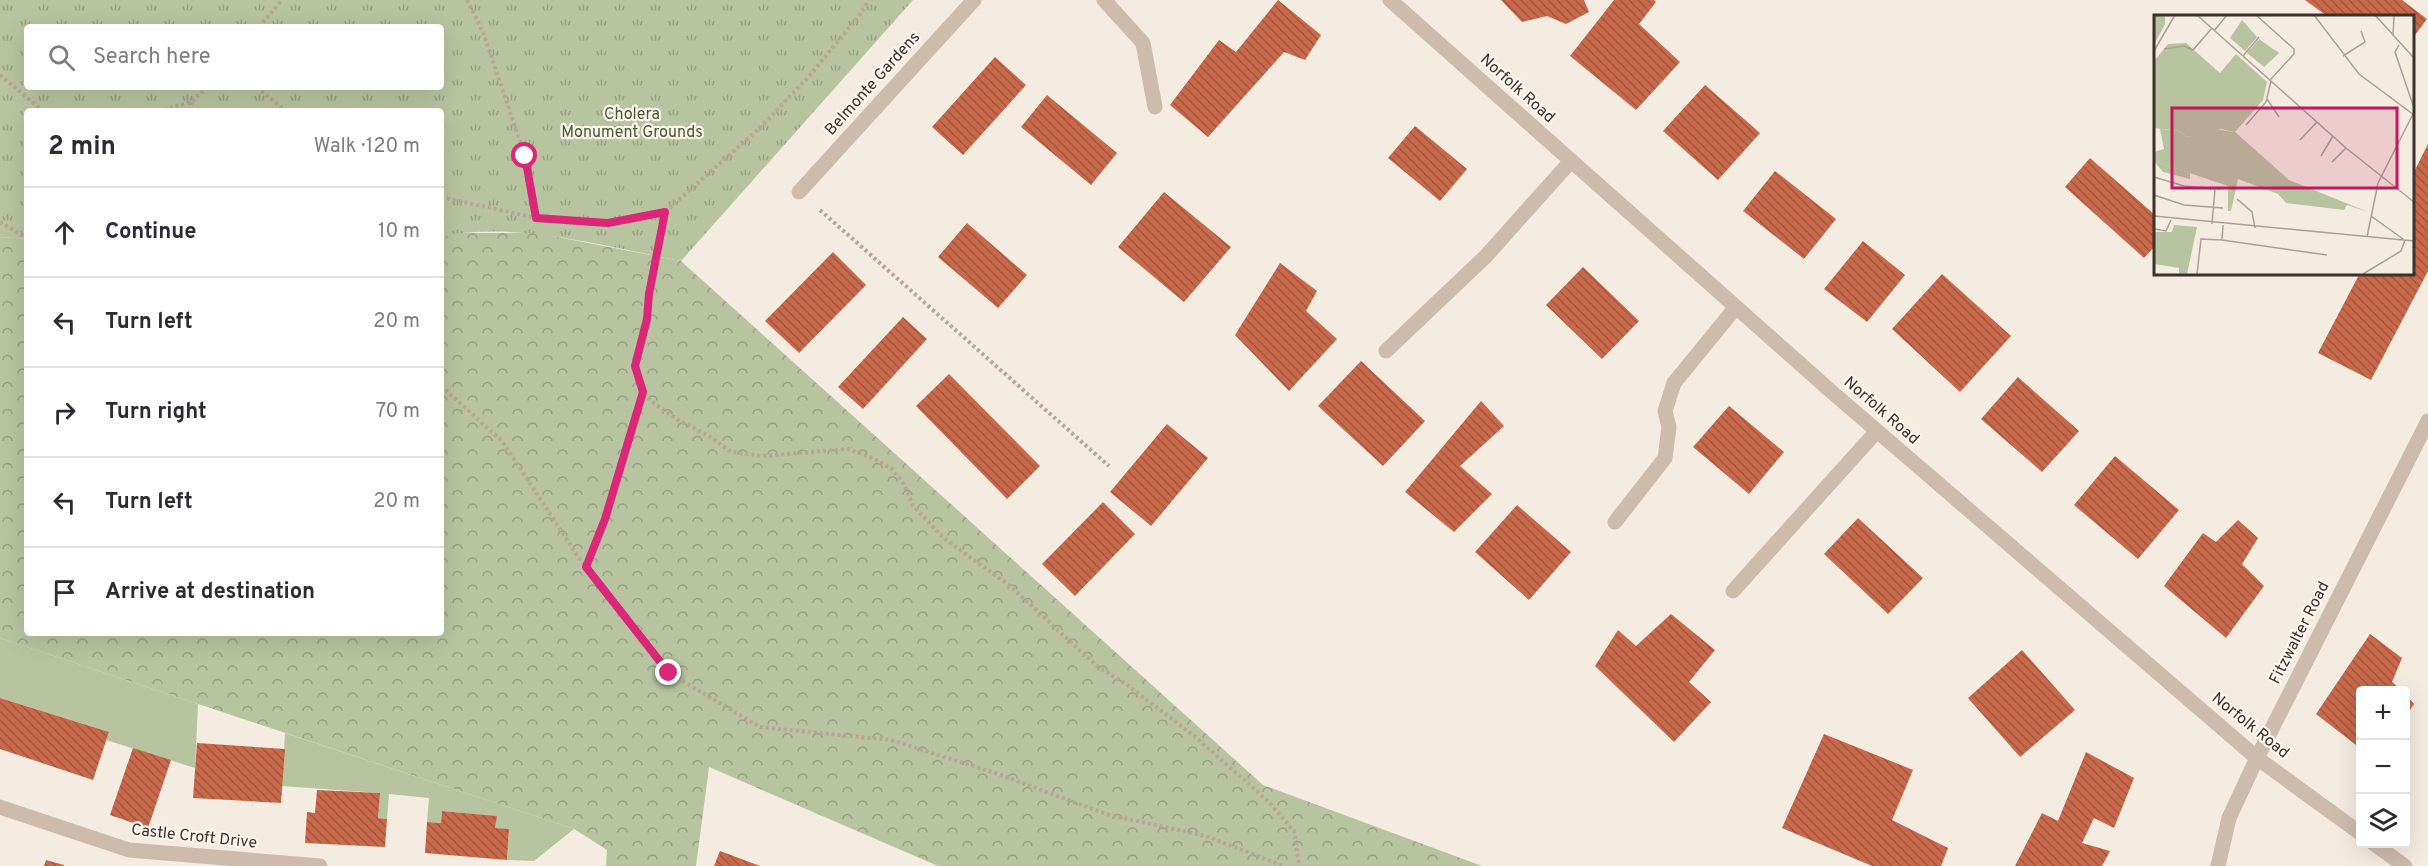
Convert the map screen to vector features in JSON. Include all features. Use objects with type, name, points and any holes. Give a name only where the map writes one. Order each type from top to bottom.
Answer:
[{"type":"street","name":"Belmonte Gardens","points":[[799,192],[974,0]]},
{"type":"street","points":[[1104,0],[1143,43],[1155,106]]},
{"type":"street","name":"Norfolk Road","points":[[1390,0],[1877,431],[2256,758],[2356,830]]},
{"type":"street","points":[[1386,351],[1486,256],[1571,161]]},
{"type":"street","points":[[1615,522],[1665,458],[1669,427],[1665,411],[1674,383],[1736,307]]},
{"type":"street","name":"Fitzwalter Road","points":[[2218,866],[2229,818],[2256,758],[2428,421]]},
{"type":"street","points":[[1733,591],[1877,431]]},
{"type":"street","name":"Castle Croft Drive","points":[[0,807],[129,850],[320,866]]},
{"type":"street","points":[[2381,848],[2405,866]]},
{"type":"path","points":[[262,24],[282,0]]},
{"type":"path","points":[[466,0],[483,32],[525,156],[536,218]]},
{"type":"path","points":[[444,198],[536,218],[608,223],[665,212],[764,125],[811,74],[869,0]]},
{"type":"path","points":[[0,75],[39,108]]},
{"type":"path","points":[[191,108],[192,102],[203,90]]},
{"type":"path","points":[[261,90],[282,108]]},
{"type":"path","points":[[169,108],[192,102]]},
{"type":"path","points":[[799,192],[1109,466]]},
{"type":"path","points":[[665,212],[649,294],[647,319],[635,366],[643,392],[651,401],[731,452],[762,456],[848,449],[873,458],[892,469],[904,484],[913,506],[945,539],[1010,586],[1097,666],[1126,684],[1193,735],[1268,801],[1294,831],[1299,866]]},
{"type":"path","points":[[0,222],[24,236]]},
{"type":"path","points":[[444,389],[502,441],[586,567],[669,673],[760,727],[891,740],[994,773],[1109,815],[1206,836],[1283,866]]},
{"type":"path","points":[[586,567],[605,519],[643,392]]},
{"type":"green space","name":"Cholera Monument Grounds","points":[[0,0],[913,0],[681,261],[530,233],[469,233],[444,237],[444,108],[24,108],[24,239],[0,237]]},
{"type":"green space","points":[[457,233],[537,233],[681,261],[1263,785],[1482,866],[938,866],[709,767],[696,866],[606,866],[607,850],[574,829],[0,638],[0,237],[24,239],[24,636],[444,636],[444,236]]},
{"type":"green space","points":[[0,638],[198,704],[195,768],[106,740],[109,732],[0,698]]},
{"type":"green space","points":[[285,733],[574,829],[534,861],[507,860],[509,830],[495,828],[496,816],[442,811],[441,823],[427,822],[429,798],[389,794],[387,819],[378,818],[379,793],[282,786]]},
{"type":"building","points":[[1278,0],[1321,35],[1305,60],[1284,52],[1208,137],[1170,105],[1219,40],[1236,52]]},
{"type":"building","points":[[1501,0],[1584,0],[1589,12],[1566,24],[1547,16],[1522,22]]},
{"type":"building","points":[[1614,0],[1654,0],[1656,2],[1639,24],[1680,62],[1636,110],[1570,56]]},
{"type":"building","points":[[2305,0],[2402,0],[2427,19],[2413,38],[2413,15],[2326,15]]},
{"type":"building","points":[[995,57],[1026,85],[963,155],[932,127]]},
{"type":"building","points":[[1705,85],[1760,133],[1718,180],[1663,131]]},
{"type":"building","points":[[1047,95],[1117,153],[1091,185],[1021,127]]},
{"type":"building","points":[[1415,126],[1467,169],[1440,201],[1388,158]]},
{"type":"building","points":[[2428,144],[2428,271],[2371,380],[2318,353],[2359,274],[2413,274],[2413,174]]},
{"type":"building","points":[[2090,158],[2154,214],[2154,247],[2144,258],[2065,187]]},
{"type":"building","points":[[1775,171],[1836,219],[1804,259],[1743,211]]},
{"type":"building","points":[[1164,192],[1231,247],[1184,302],[1118,247]]},
{"type":"building","points":[[967,223],[1027,275],[998,308],[938,257]]},
{"type":"building","points":[[1863,241],[1905,275],[1867,322],[1824,289]]},
{"type":"building","points":[[833,252],[866,285],[799,353],[765,321]]},
{"type":"building","points":[[1280,263],[1317,291],[1306,311],[1337,339],[1289,391],[1235,335]]},
{"type":"building","points":[[1583,267],[1639,321],[1602,359],[1546,305]]},
{"type":"building","points":[[1942,274],[2011,336],[1960,392],[1892,329]]},
{"type":"building","points":[[903,317],[927,339],[863,409],[838,387]]},
{"type":"building","points":[[1361,361],[1425,421],[1383,466],[1318,406]]},
{"type":"building","points":[[949,374],[1040,466],[1007,499],[916,406]]},
{"type":"building","points":[[2018,377],[2079,431],[2042,472],[1981,419]]},
{"type":"building","points":[[1481,401],[1504,426],[1460,466],[1492,494],[1454,532],[1405,492]]},
{"type":"building","points":[[1729,406],[1784,452],[1749,494],[1693,447]]},
{"type":"building","points":[[1167,424],[1208,458],[1151,526],[1110,492]]},
{"type":"building","points":[[2115,456],[2179,510],[2138,559],[2074,505]]},
{"type":"building","points":[[1103,502],[1135,534],[1075,596],[1042,564]]},
{"type":"building","points":[[1517,505],[1571,552],[1529,600],[1475,552]]},
{"type":"building","points":[[1858,518],[1923,578],[1888,614],[1824,554]]},
{"type":"building","points":[[2238,520],[2258,538],[2242,564],[2264,586],[2226,638],[2164,586],[2203,533],[2216,542]]},
{"type":"building","points":[[1671,614],[1715,650],[1689,682],[1711,702],[1674,742],[1595,666],[1618,630],[1636,646]]},
{"type":"building","points":[[2370,634],[2402,658],[2392,682],[2396,686],[2356,686],[2356,745],[2316,714]]},
{"type":"building","points":[[2022,650],[2075,710],[2020,757],[1968,698]]},
{"type":"building","points":[[0,698],[109,732],[93,780],[0,749]]},
{"type":"building","points":[[1824,734],[1913,770],[1892,820],[1948,848],[1941,866],[1872,866],[1782,828]]},
{"type":"building","points":[[197,743],[285,749],[281,803],[193,798]]},
{"type":"building","points":[[133,748],[171,760],[148,828],[110,815]]},
{"type":"building","points":[[2086,752],[2134,778],[2114,828],[2094,818],[2082,843],[2110,851],[2102,866],[2015,866],[2042,813],[2058,821]]},
{"type":"building","points":[[317,790],[380,793],[378,818],[387,819],[385,847],[305,843],[307,812],[315,813]]},
{"type":"building","points":[[442,811],[497,816],[495,828],[509,829],[507,860],[425,853],[427,822],[441,823]]},
{"type":"building","points":[[720,851],[760,866],[714,866]]},
{"type":"building","points":[[46,860],[64,865],[64,866],[44,866]]},
{"type":"route","points":[[525,156],[536,218],[608,223],[665,212],[649,294],[647,319],[635,366],[643,392],[605,519],[586,567],[669,673]]}]
